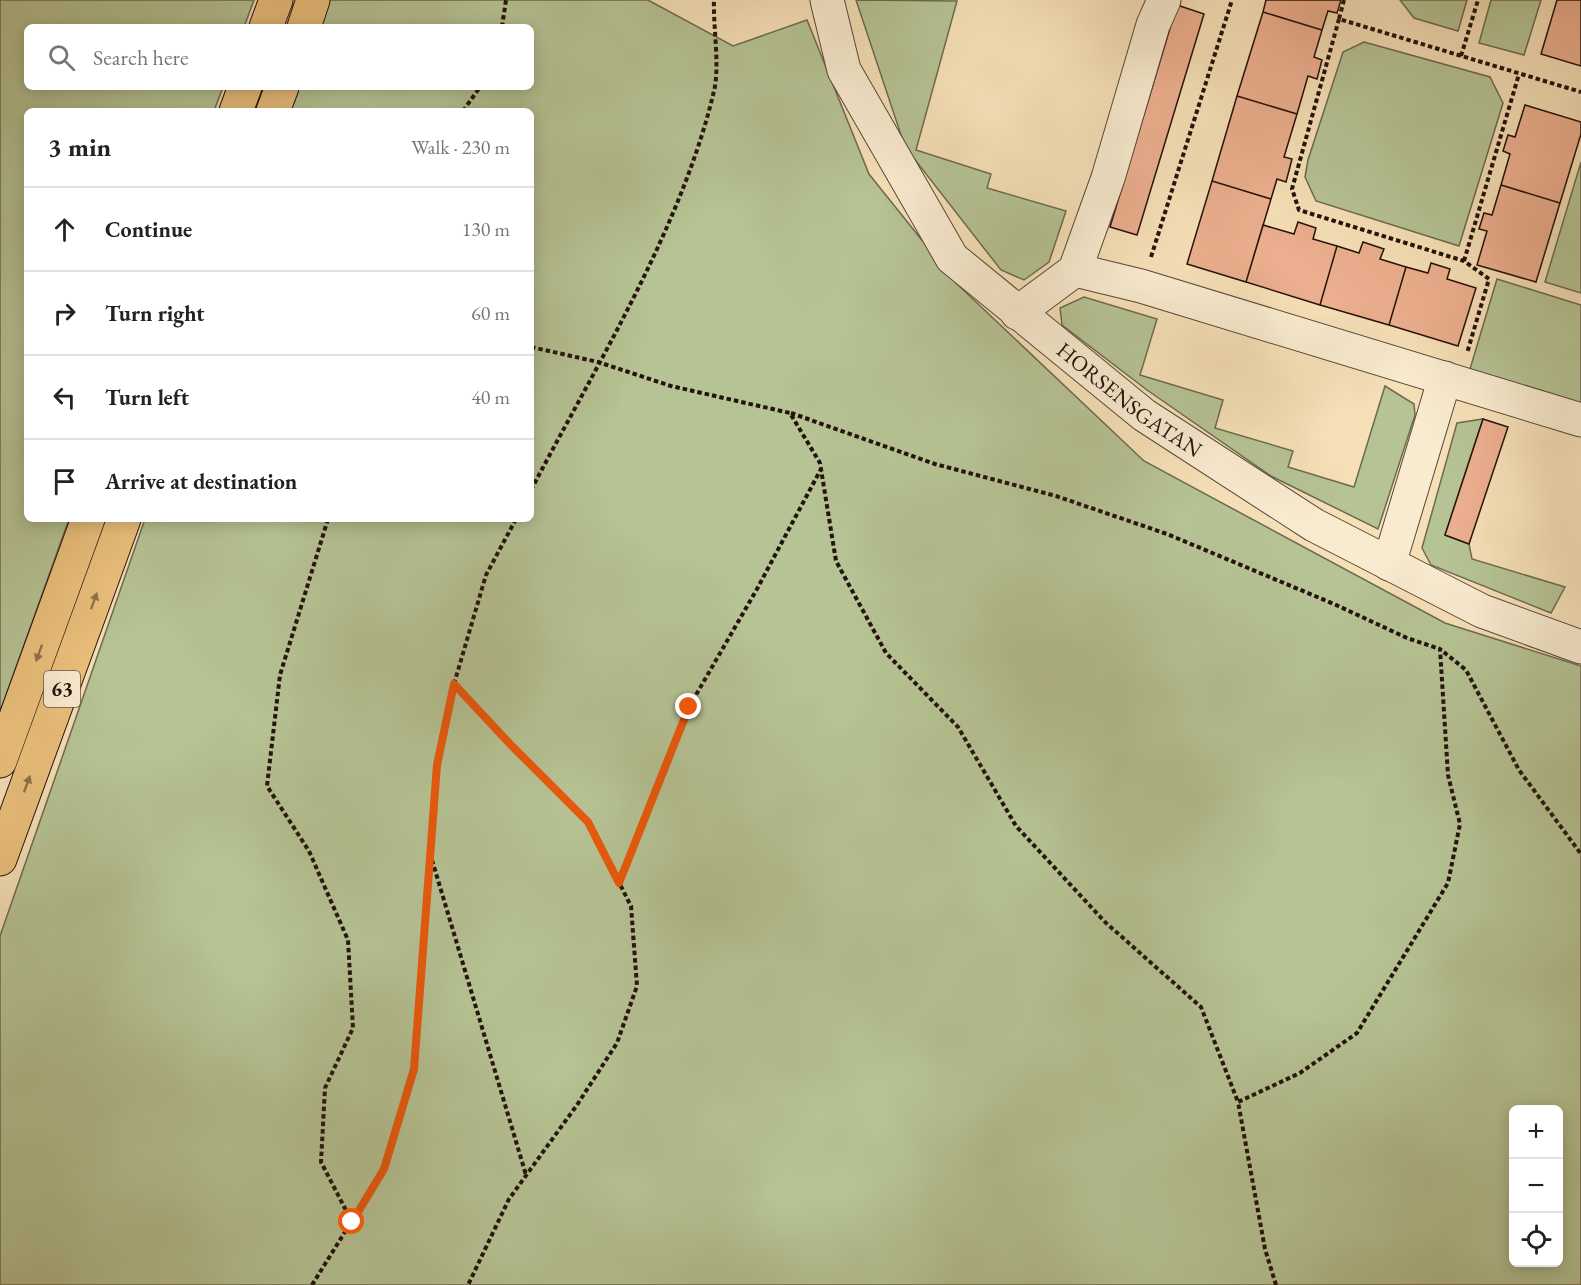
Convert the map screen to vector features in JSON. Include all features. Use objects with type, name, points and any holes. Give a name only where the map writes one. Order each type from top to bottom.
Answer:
[{"type":"main road","points":[[267,24],[276,0]]},
{"type":"main road","points":[[305,24],[313,0]]},
{"type":"main road","points":[[237,108],[244,90]]},
{"type":"main road","points":[[274,108],[281,90]]},
{"type":"main road","name":"63","points":[[0,761],[87,522]]},
{"type":"main road","name":"63","points":[[0,859],[123,522]]},
{"type":"street","name":"HORSENSGATAN","points":[[828,0],[844,70],[951,258],[1144,415],[1314,525],[1482,611],[1581,647]]},
{"type":"street","points":[[1017,313],[1075,270],[1108,178],[1154,25],[1164,0]]},
{"type":"street","points":[[1075,270],[1141,286],[1581,420]]},
{"type":"street","points":[[1389,564],[1452,381]]},
{"type":"path","points":[[502,24],[506,0]]},
{"type":"path","points":[[534,484],[658,248],[692,160],[715,88],[714,0]]},
{"type":"path","points":[[1141,286],[1232,0]]},
{"type":"path","points":[[1344,0],[1292,189],[1299,210],[1464,261],[1489,279],[1452,381]]},
{"type":"path","points":[[1461,56],[1478,0]]},
{"type":"path","points":[[1339,20],[1581,92]]},
{"type":"path","points":[[1464,261],[1519,74]]},
{"type":"path","points":[[465,108],[478,90]]},
{"type":"path","points":[[534,348],[598,362],[671,386],[790,413],[935,464],[1056,496],[1167,534],[1334,604],[1407,638],[1440,649],[1466,670],[1519,770],[1581,854]]},
{"type":"path","points":[[790,413],[821,468],[836,561],[886,653],[958,728],[1016,826],[1105,922],[1201,1007],[1238,1102],[1265,1249],[1276,1285]]},
{"type":"path","points":[[619,883],[689,707],[757,589],[821,468]]},
{"type":"path","points":[[327,522],[280,675],[267,786],[309,851],[348,940],[353,1028],[326,1088],[321,1162],[352,1222]]},
{"type":"path","points":[[312,1285],[384,1169],[414,1069],[437,765],[454,684],[486,575],[514,522]]},
{"type":"path","points":[[1238,1102],[1300,1073],[1357,1033],[1448,883],[1460,824],[1448,776],[1440,649]]},
{"type":"path","points":[[454,684],[588,822],[631,906],[637,986],[617,1043],[577,1105],[508,1199],[468,1285]]},
{"type":"path","points":[[431,856],[526,1175]]},
{"type":"green space","points":[[0,0],[254,0],[245,24],[24,24],[24,90],[222,90],[215,108],[24,108],[24,522],[68,522],[0,712]]},
{"type":"green space","points":[[328,0],[648,0],[733,46],[807,20],[869,174],[957,284],[1144,461],[1445,623],[1581,666],[1581,1285],[0,1285],[0,936],[144,522],[534,522],[534,108],[289,108],[295,90],[534,90],[534,24],[319,24]]},
{"type":"green space","points":[[856,0],[957,1],[916,150],[991,174],[987,188],[1066,211],[1049,262],[1024,280],[1001,270],[905,147]]},
{"type":"green space","points":[[1400,0],[1467,0],[1458,31],[1414,18]]},
{"type":"green space","points":[[1491,0],[1541,0],[1524,55],[1479,43]]},
{"type":"green space","points":[[1364,42],[1490,77],[1503,103],[1459,246],[1316,201],[1305,177],[1308,160],[1343,52]]},
{"type":"green space","points":[[1581,162],[1581,293],[1545,282]]},
{"type":"green space","points":[[1497,279],[1581,305],[1581,404],[1470,369]]},
{"type":"green space","points":[[1084,297],[1157,319],[1140,375],[1223,400],[1215,428],[1293,451],[1288,467],[1354,487],[1385,386],[1414,404],[1415,415],[1378,529],[1271,476],[1147,390],[1062,325],[1060,308]]},
{"type":"green space","points":[[1483,419],[1445,535],[1469,544],[1472,559],[1565,587],[1551,613],[1431,565],[1422,548],[1457,423]]},
{"type":"building","points":[[1266,0],[1341,0],[1337,13],[1328,11],[1322,30],[1263,12]]},
{"type":"building","points":[[1557,0],[1581,0],[1581,66],[1541,54]]},
{"type":"building","points":[[1177,5],[1204,14],[1137,235],[1110,227]]},
{"type":"building","points":[[1263,12],[1322,30],[1314,57],[1322,60],[1317,79],[1308,76],[1297,114],[1237,96]]},
{"type":"building","points":[[1237,96],[1297,114],[1284,157],[1292,159],[1286,182],[1277,179],[1271,199],[1212,181]]},
{"type":"building","points":[[1525,105],[1581,122],[1581,134],[1560,203],[1501,185],[1510,154],[1503,151],[1508,135],[1515,137]]},
{"type":"building","points":[[1212,181],[1271,199],[1246,282],[1187,264]]},
{"type":"building","points":[[1501,185],[1560,203],[1536,282],[1477,265],[1487,231],[1479,229],[1484,213],[1492,215]]},
{"type":"building","points":[[1298,222],[1316,228],[1313,239],[1337,246],[1320,305],[1246,282],[1263,225],[1294,234]]},
{"type":"building","points":[[1363,242],[1384,249],[1380,259],[1406,267],[1389,325],[1320,305],[1337,246],[1359,253]]},
{"type":"building","points":[[1431,263],[1450,269],[1447,279],[1476,288],[1458,346],[1389,325],[1406,267],[1428,273]]},
{"type":"building","points":[[1483,419],[1508,427],[1469,544],[1445,535]]},
{"type":"route","points":[[352,1222],[384,1169],[414,1069],[437,765],[454,684],[588,822],[619,883],[689,707]]}]
